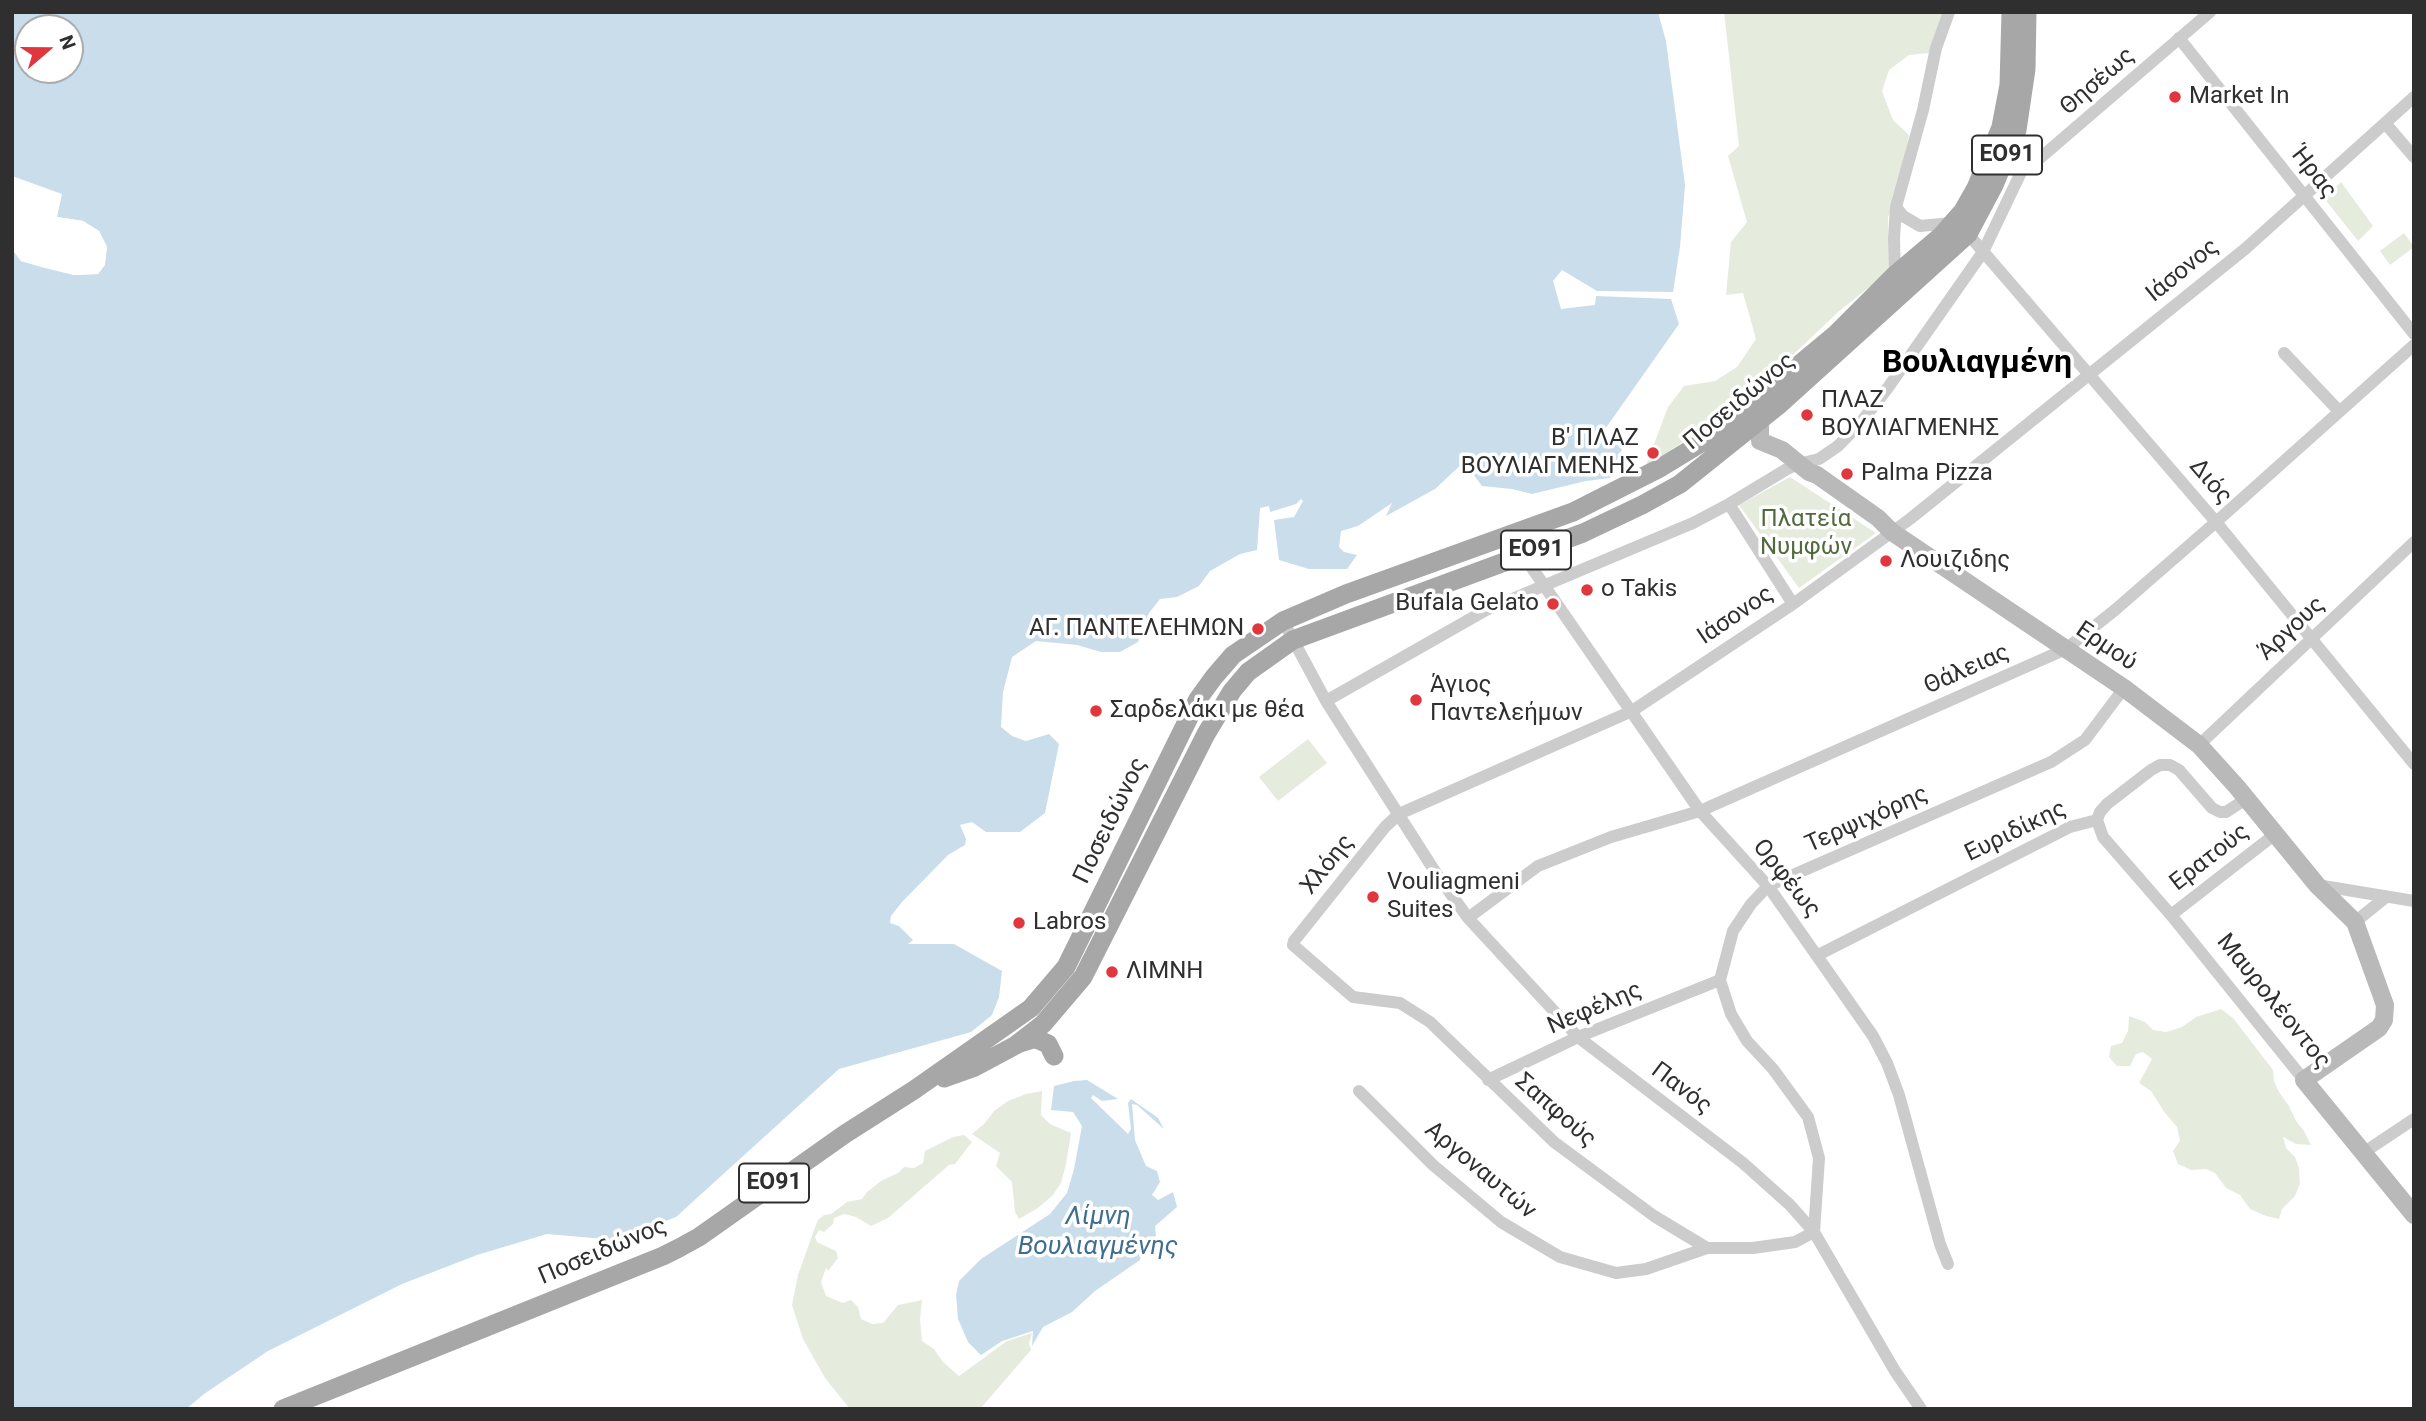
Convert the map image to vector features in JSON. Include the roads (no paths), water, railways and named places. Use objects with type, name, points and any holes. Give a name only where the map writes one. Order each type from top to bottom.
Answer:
[{"type":"main road","name":"Ποσειδώνος","points":[[283,1409],[663,1256],[699,1237],[1031,1008],[1052,1000],[1083,977],[1218,711],[1248,673],[1293,640],[1614,519],[1680,484],[1895,275],[1960,229],[2001,127],[2009,85],[2011,12]]},
{"type":"main road","name":"Ποσειδώνος","points":[[914,1090],[975,1066],[1016,1045],[1043,1024],[1066,967],[1198,699],[1233,655],[1283,621],[1346,594],[1513,535],[1630,486],[1754,414],[1960,229],[2005,161],[2017,130],[2025,86],[2027,12]]},
{"type":"main road","points":[[1016,1045],[1039,1040],[1048,1044],[1054,1056]]},
{"type":"street","points":[[1895,275],[1896,207],[1923,110],[1936,48],[1949,12]]},
{"type":"street","name":"Θησέως","points":[[2025,163],[2039,159],[2054,148],[2210,12]]},
{"type":"street","name":"Ήρας","points":[[2179,38],[2414,334]]},
{"type":"street","name":"Ιάσονος","points":[[1399,814],[1632,710],[1793,604],[2088,376],[2245,249],[2414,97]]},
{"type":"street","points":[[2385,124],[2414,157]]},
{"type":"street","points":[[1326,701],[1486,610],[1729,505],[1803,468],[1838,446],[1862,421],[1983,252],[2025,163],[2005,161]]},
{"type":"street","points":[[1896,207],[1903,216],[1920,226],[1960,229]]},
{"type":"street","name":"Διός","points":[[1960,229],[1983,252],[2216,522],[2414,764]]},
{"type":"street","name":"Θάλειας","points":[[1468,918],[1538,866],[1611,837],[1700,811],[2066,649],[2216,522],[2414,345]]},
{"type":"street","points":[[2284,353],[2339,410]]},
{"type":"street","name":"Ερμού","points":[[1754,414],[1775,447],[1803,468],[1817,475],[1878,518],[1889,529],[2124,688],[2199,745],[2317,885],[2355,922]]},
{"type":"street","points":[[1729,505],[1793,604]]},
{"type":"street","name":"Άργους","points":[[2199,745],[2414,542]]},
{"type":"street","name":"Ορφέως","points":[[1523,555],[1700,811],[1768,886],[1874,1037],[1899,1095],[1940,1244],[1948,1264]]},
{"type":"street","points":[[1283,621],[1326,701],[1399,814]]},
{"type":"street","name":"Τερψιχόρης","points":[[1720,980],[1732,931],[1768,886],[2051,762],[2085,740],[2124,688]]},
{"type":"street","name":"Ευριδίκης","points":[[1818,955],[2070,827],[2097,820],[2107,804],[2161,765],[2170,765],[2179,770],[2212,808],[2220,812],[2226,812],[2246,799]]},
{"type":"street","name":"Πανός","points":[[1399,814],[1468,918],[1578,1037],[1743,1163],[1790,1205],[1814,1232],[1895,1371],[1921,1409]]},
{"type":"street","name":"Χλόης","points":[[1293,945],[1385,827],[1399,814]]},
{"type":"street","name":"Μαυρολέοντος","points":[[2097,820],[2103,837],[2171,915],[2414,1215]]},
{"type":"street","name":"Ερατούς","points":[[2171,915],[2274,835]]},
{"type":"street","points":[[2317,885],[2414,901]]},
{"type":"street","points":[[2304,1080],[2379,1028],[2384,1020],[2385,1005],[2355,922],[2386,897]]},
{"type":"street","name":"Σαπφούς","points":[[1293,945],[1353,997],[1400,1003],[1430,1022],[1554,1142],[1654,1216],[1707,1248]]},
{"type":"street","points":[[1707,1248],[1753,1248],[1795,1242],[1814,1232],[1819,1158],[1808,1116],[1773,1069],[1747,1041],[1731,1014],[1720,980]]},
{"type":"street","name":"Νεφέλης","points":[[1488,1080],[1578,1037],[1720,980]]},
{"type":"street","name":"Αργοναυτών","points":[[1359,1091],[1433,1165],[1502,1222],[1560,1257],[1616,1273],[1646,1269],[1707,1248]]},
{"type":"street","points":[[2363,1153],[2414,1119]]},
{"type":"water","points":[[12,12],[1658,12],[1666,41],[1685,185],[1673,292],[1597,291],[1562,270],[1553,281],[1561,309],[1595,305],[1596,296],[1671,299],[1679,324],[1603,432],[1606,445],[1615,443],[1622,449],[1610,478],[1532,494],[1482,486],[1464,462],[1435,489],[1386,516],[1392,503],[1358,526],[1341,531],[1339,547],[1344,552],[1357,555],[1347,569],[1309,569],[1279,560],[1274,520],[1294,517],[1303,501],[1301,499],[1296,504],[1270,512],[1269,506],[1260,508],[1257,550],[1240,554],[1210,571],[1199,586],[1177,597],[1160,599],[1149,613],[1138,642],[1120,652],[1101,652],[1077,645],[1036,641],[1012,657],[1003,692],[1001,727],[1012,736],[1026,741],[1049,734],[1059,744],[1045,813],[1020,832],[986,832],[972,822],[960,825],[966,839],[965,845],[948,855],[902,902],[891,916],[890,923],[899,926],[913,940],[908,944],[954,944],[1002,971],[999,997],[992,1015],[971,1032],[839,1069],[676,1217],[616,1240],[547,1234],[477,1255],[402,1284],[268,1351],[186,1409],[12,1409],[12,249],[21,261],[74,275],[98,274],[105,265],[107,247],[99,231],[83,221],[57,217],[62,194],[12,176]]},
{"type":"water","name":"Λίμνη Βουλιαγμένης","points":[[1087,1080],[1118,1099],[1102,1101],[1093,1095],[1091,1098],[1128,1134],[1131,1129],[1128,1103],[1131,1099],[1158,1118],[1164,1129],[1137,1105],[1132,1104],[1135,1140],[1146,1166],[1157,1171],[1160,1182],[1152,1195],[1158,1200],[1173,1192],[1177,1207],[1155,1226],[1156,1236],[1143,1249],[1140,1260],[1095,1291],[1072,1312],[1043,1327],[1032,1346],[1033,1331],[1002,1341],[981,1355],[968,1342],[958,1319],[956,1295],[959,1281],[981,1259],[1050,1214],[1067,1193],[1082,1126],[1073,1112],[1051,1110],[1054,1086]]},
{"type":"place","name":"Market In","points":[[2175,97]]},
{"type":"place","name":"ΠΛΑΖ ΒΟΥΛΙΑΓΜΕΝΗΣ","points":[[1807,415]]},
{"type":"place","name":"Β' ΠΛΑΖ ΒΟΥΛΙΑΓΜΕΝΗΣ","points":[[1653,453]]},
{"type":"place","name":"Palma Pizza","points":[[1847,474]]},
{"type":"place","name":"Λουιζιδης","points":[[1886,561]]},
{"type":"place","name":"o Takis","points":[[1587,590]]},
{"type":"place","name":"Bufala Gelato","points":[[1553,604]]},
{"type":"place","name":"ΑΓ. ΠΑΝΤΕΛΕΗΜΩΝ","points":[[1258,629]]},
{"type":"place","name":"Άγιος Παντελεήμων","points":[[1416,700]]},
{"type":"place","name":"Σαρδελάκι με θέα","points":[[1096,711]]},
{"type":"place","name":"Vouliagmeni Suites","points":[[1373,897]]},
{"type":"place","name":"Labros","points":[[1019,923]]},
{"type":"place","name":"ΛΙΜΝΗ","points":[[1112,972]]},
{"type":"district","name":"Βουλιαγμένη","points":[[1977,364]]},
{"type":"park label","name":"Πλατεία Νυμφών","points":[[1806,534]]}]
